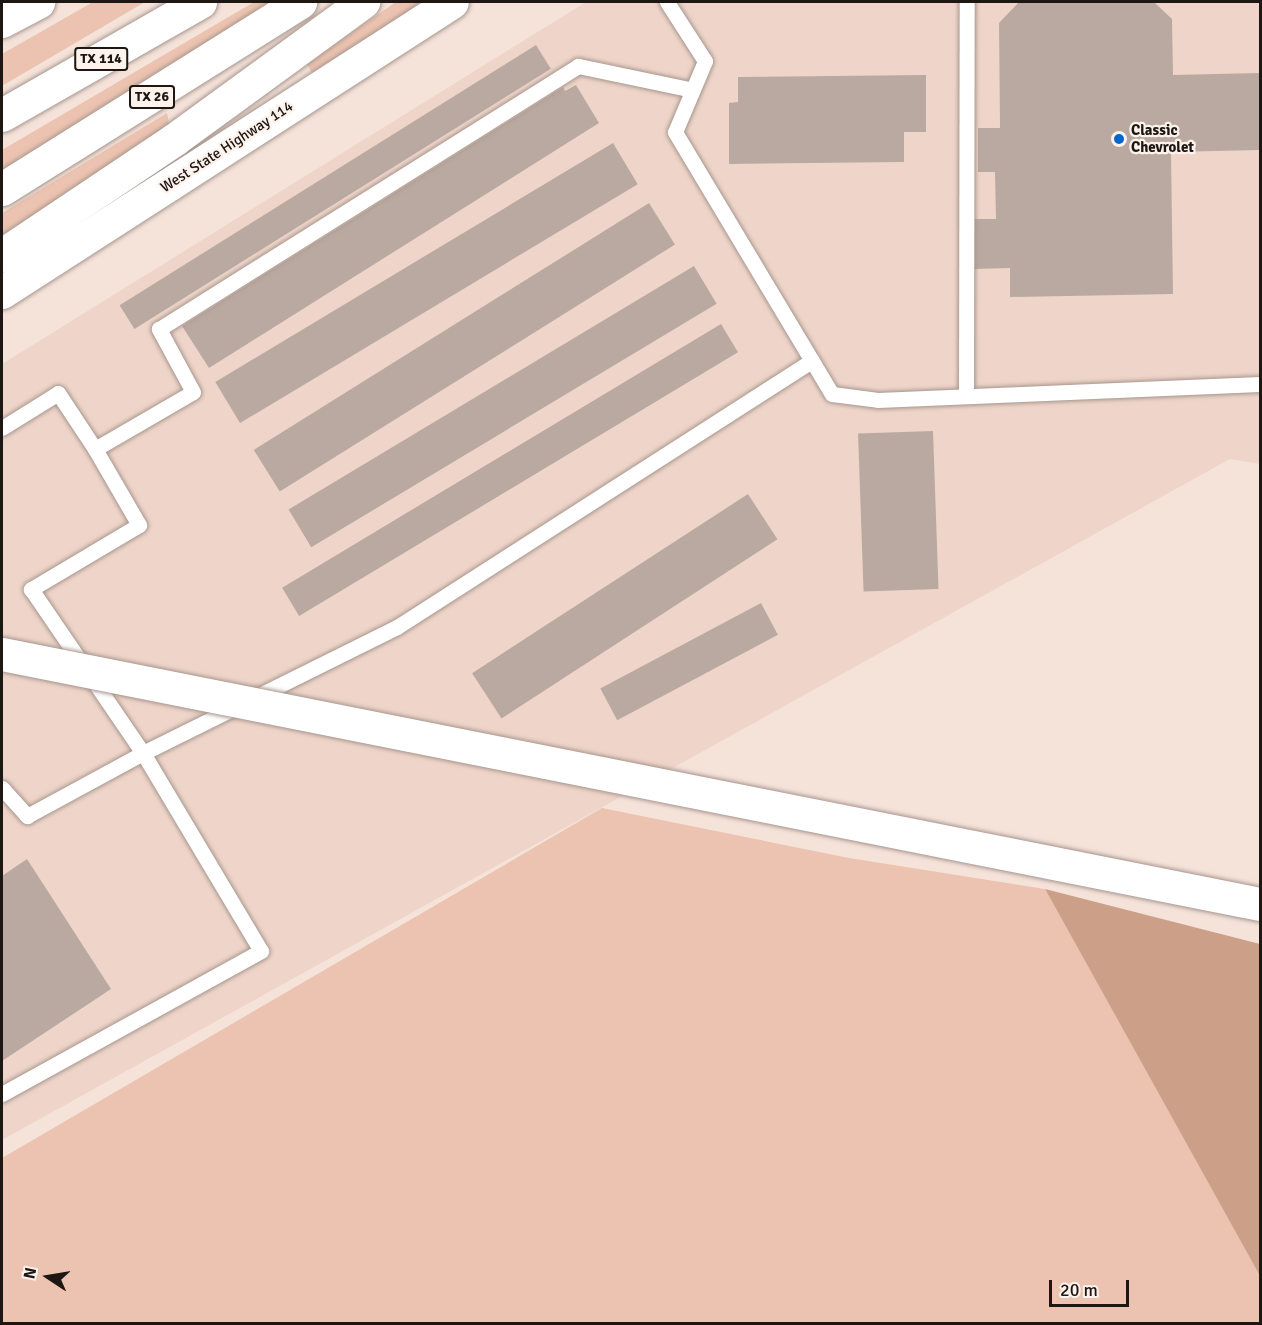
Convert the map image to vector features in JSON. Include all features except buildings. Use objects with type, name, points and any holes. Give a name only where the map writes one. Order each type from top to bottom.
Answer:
[{"type":"main road","points":[[2,21],[38,2]]},
{"type":"main road","name":"TX 114","points":[[2,115],[200,2]]},
{"type":"main road","name":"TX 26","points":[[2,189],[300,2]]},
{"type":"main road","points":[[2,255],[175,139],[363,2]]},
{"type":"main road","name":"West State Highway 114","points":[[2,292],[452,2]]},
{"type":"main road","points":[[2,654],[1260,904]]},
{"type":"lane","points":[[667,2],[705,61],[675,132],[832,394],[878,399],[1260,384]]},
{"type":"lane","points":[[966,395],[967,2]]},
{"type":"lane","points":[[95,449],[193,392],[159,329],[578,66],[693,90]]},
{"type":"lane","points":[[2,788],[27,816],[142,753],[398,627],[812,361]]},
{"type":"lane","points":[[2,428],[58,393],[95,449],[139,525],[31,589],[142,753],[261,951],[2,1094]]},
{"type":"shaded area","points":[[93,2],[145,2],[2,86],[2,54]]},
{"type":"shaded area","points":[[254,2],[277,2],[2,173],[2,150]]},
{"type":"shaded area","points":[[396,2],[426,2],[312,73],[307,64]]},
{"type":"shaded area","points":[[586,2],[1260,2],[1260,464],[1230,459],[2,1140],[2,364]]},
{"type":"shaded area","points":[[167,113],[170,127],[2,243],[2,213]]},
{"type":"shaded area","points":[[602,808],[849,858],[1045,889],[1260,1276],[1260,1323],[2,1323],[2,1158]]},
{"type":"shaded area","points":[[1045,889],[1260,944],[1260,1276]]},
{"type":"place","name":"Classic Chevrolet","points":[[1119,139]]}]
